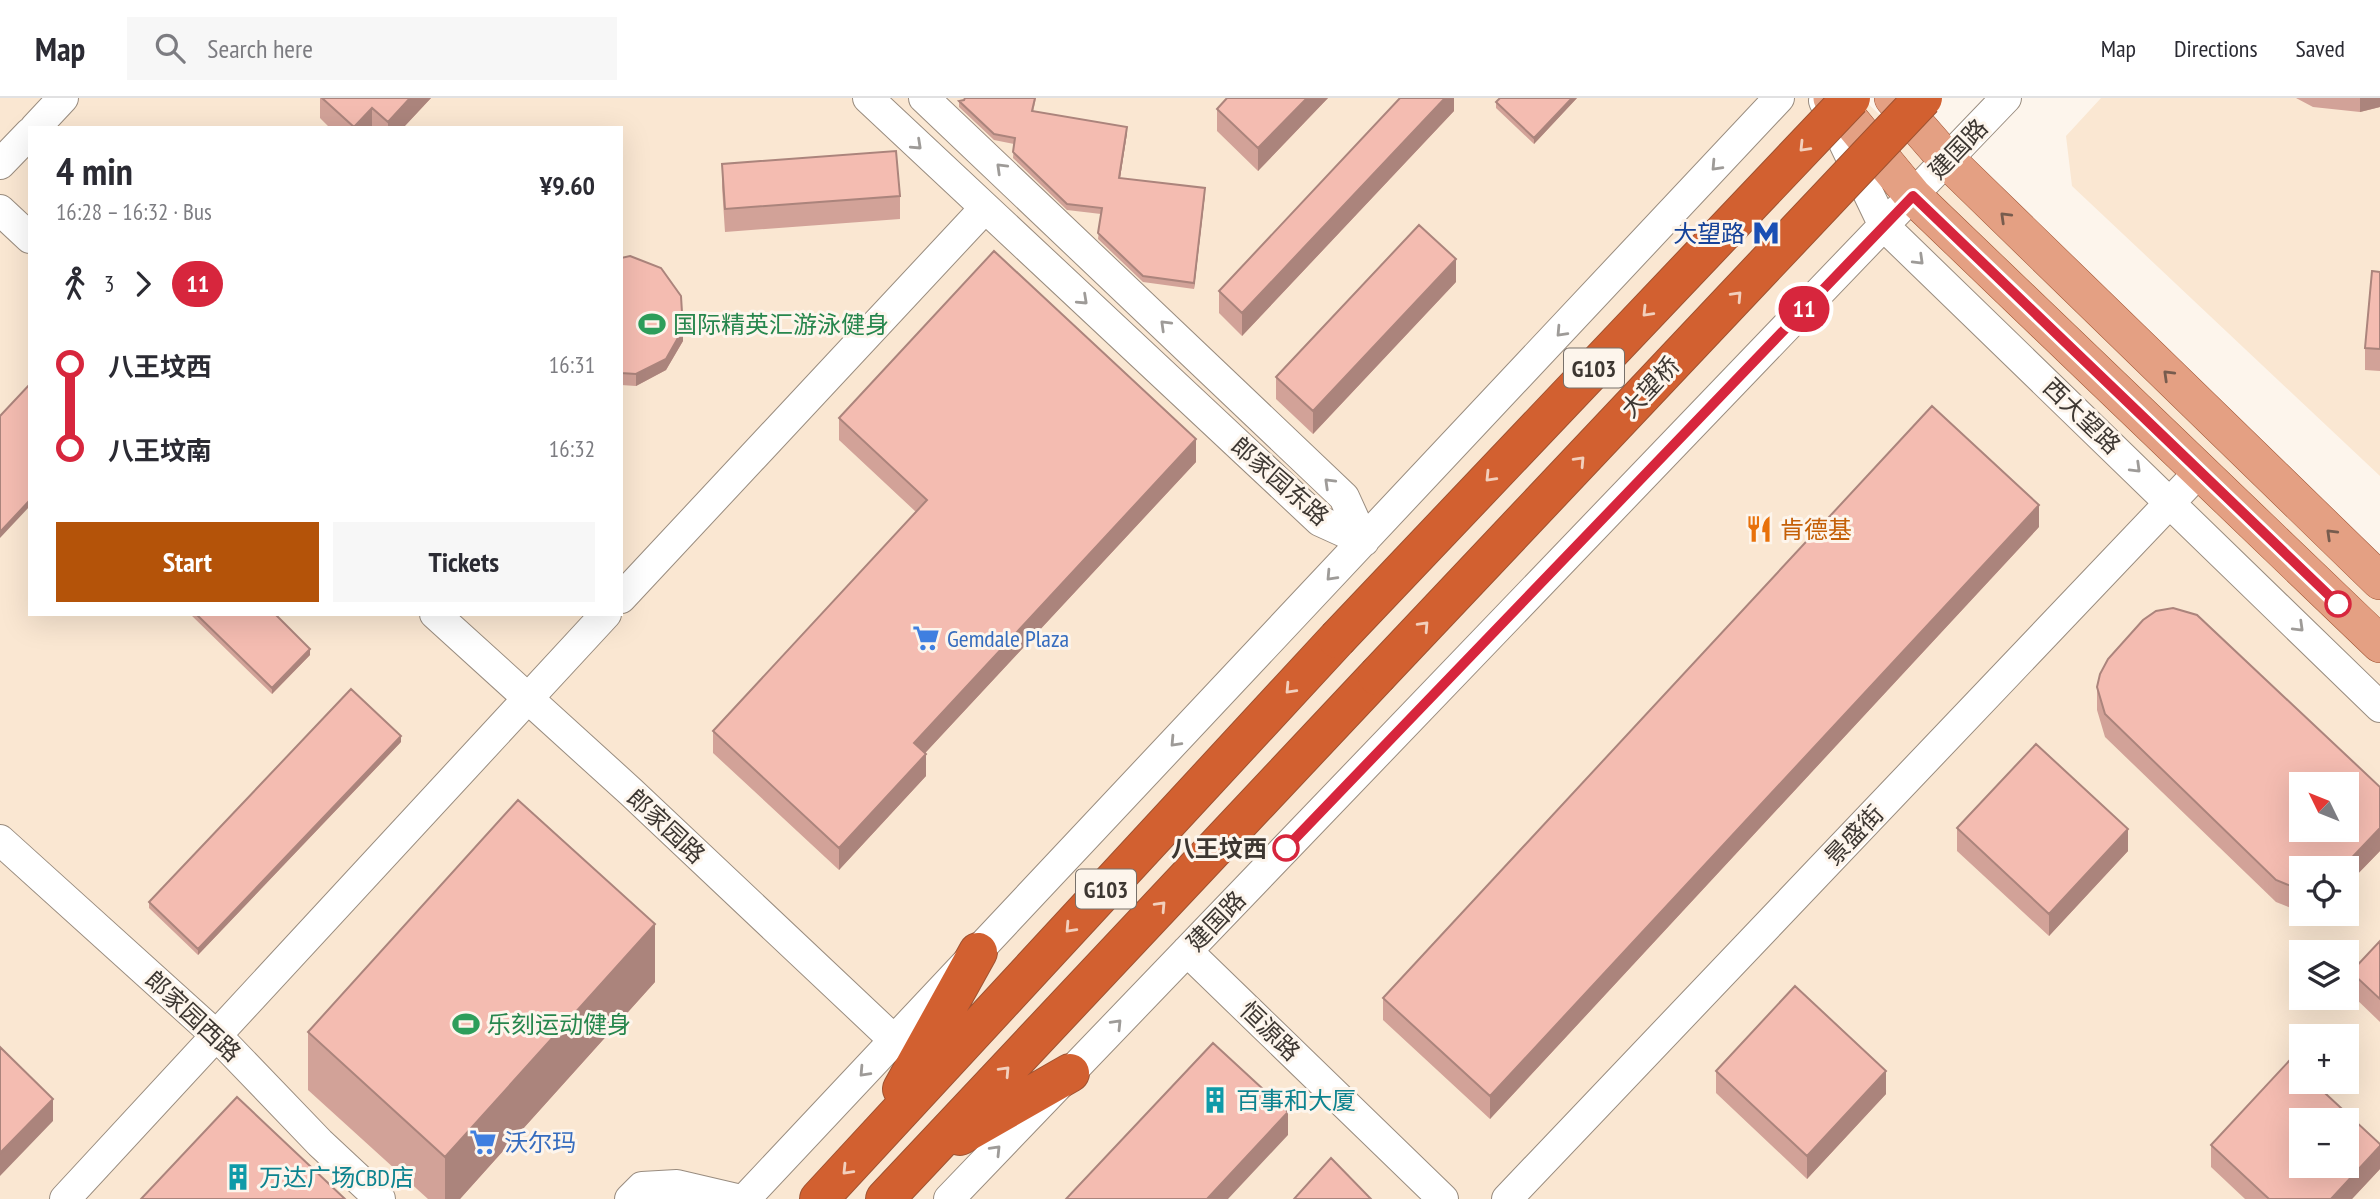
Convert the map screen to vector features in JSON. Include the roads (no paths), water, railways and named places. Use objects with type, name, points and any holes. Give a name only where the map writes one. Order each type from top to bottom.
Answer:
[{"type":"highway","name":"G103","points":[[819,1199],[1337,639],[1851,98]]},
{"type":"highway","name":"大望桥","points":[[1377,676],[1891,116],[1923,98]]},
{"type":"highway","name":"建国路","points":[[885,1199],[1377,676]]},
{"type":"highway","points":[[875,1140],[978,951]]},
{"type":"highway","points":[[925,1157],[1070,1073]]},
{"type":"main road","name":"西大望路","points":[[1832,98],[1913,196],[2380,644]]},
{"type":"main road","points":[[1891,116],[1947,160],[2380,581]]},
{"type":"street","points":[[36,126],[63,98]]},
{"type":"street","name":"郎家园东路","points":[[868,98],[1320,521],[1364,541]]},
{"type":"street","name":"郎家园东路","points":[[925,98],[1344,496],[1364,541]]},
{"type":"street","points":[[745,1199],[1779,98]]},
{"type":"street","name":"西大望路","points":[[1822,98],[1884,226],[2171,501],[2380,707]]},
{"type":"street","name":"建国路","points":[[949,1199],[2006,98]]},
{"type":"street","points":[[0,164],[28,135]]},
{"type":"street","points":[[623,596],[985,208]]},
{"type":"street","points":[[0,210],[28,236]]},
{"type":"street","name":"景盛街","points":[[1507,1199],[2200,471]]},
{"type":"street","name":"郎家园路","points":[[437,616],[894,1040]]},
{"type":"street","points":[[65,1199],[218,1037],[604,616]]},
{"type":"street","name":"郎家园西路","points":[[0,840],[218,1037],[320,1143],[380,1199]]},
{"type":"street","name":"恒源路","points":[[1187,951],[1443,1199]]},
{"type":"street","points":[[631,1199],[642,1187],[677,1185],[737,1199]]},
{"type":"place","name":"大望路","points":[[1766,233]]},
{"type":"place","name":"国际精英汇游泳健身","points":[[652,324]]},
{"type":"place","name":"肯德基","points":[[1759,529]]},
{"type":"place","name":"Gemdale Plaza","points":[[926,638]]},
{"type":"place","name":"八王坟西","points":[[1286,848]]},
{"type":"place","name":"乐刻运动健身","points":[[466,1024]]},
{"type":"place","name":"百事和大厦","points":[[1215,1100]]},
{"type":"place","name":"沃尔玛","points":[[483,1142]]},
{"type":"place","name":"万达广场CBD店","points":[[238,1177]]}]
